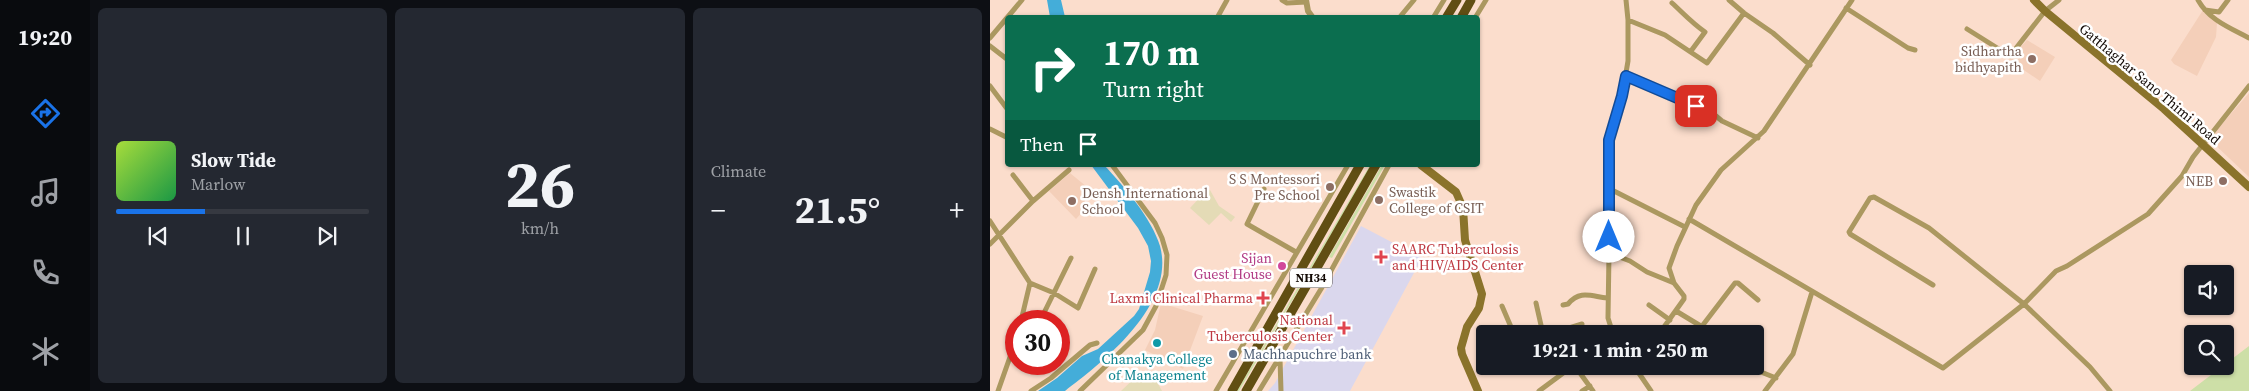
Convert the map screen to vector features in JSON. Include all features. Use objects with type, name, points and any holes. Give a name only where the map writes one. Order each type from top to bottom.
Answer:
[{"type":"highway","points":[[1448,15],[1457,0]]},
{"type":"highway","points":[[1463,15],[1471,0]]},
{"type":"highway","name":"NH34","points":[[1232,391],[1359,167]]},
{"type":"highway","name":"NH34","points":[[1246,391],[1375,167]]},
{"type":"main road","name":"Gatthaghar Sano Thimi Road","points":[[2034,0],[2164,109],[2249,187]]},
{"type":"main road","points":[[1424,167],[1456,192],[1463,208],[1465,240],[1482,294],[1479,308],[1467,327],[1461,348],[1478,391]]},
{"type":"street","points":[[1009,15],[1022,0]]},
{"type":"street","points":[[1219,15],[1227,0]]},
{"type":"street","points":[[1282,0],[1287,3],[1306,1],[1312,15]]},
{"type":"street","points":[[1402,15],[1414,0]]},
{"type":"street","points":[[1436,15],[1444,0]]},
{"type":"street","points":[[1477,15],[1486,0]]},
{"type":"street","points":[[1610,325],[1607,298],[1610,189],[1609,140],[1626,76],[1628,20],[1626,0]]},
{"type":"street","points":[[1729,0],[1736,3],[1744,13],[1773,32],[1810,65]]},
{"type":"street","points":[[1666,325],[1684,296],[1674,283],[1670,273],[1670,262],[1685,227],[1702,196],[1721,170],[1758,138],[1810,65],[1852,0]]},
{"type":"street","points":[[1967,29],[2010,56],[2045,11],[2059,0]]},
{"type":"street","points":[[2198,0],[2203,9],[2215,20],[2249,38]]},
{"type":"street","points":[[2203,9],[2218,12],[2228,0]]},
{"type":"street","points":[[1672,3],[1682,11],[1685,17],[1704,32],[1691,52]]},
{"type":"street","points":[[1846,8],[1908,48],[1915,50]]},
{"type":"street","points":[[1628,20],[1665,35],[1708,63],[1744,13]]},
{"type":"street","points":[[990,38],[1005,20]]},
{"type":"street","points":[[990,46],[1005,58]]},
{"type":"street","points":[[1626,76],[1710,112],[1722,121],[1758,138]]},
{"type":"street","points":[[990,86],[1005,106]]},
{"type":"street","points":[[1689,219],[1943,368],[2024,304],[2056,271],[2067,266],[2148,214],[2182,176],[2203,145],[2249,86]]},
{"type":"street","points":[[990,129],[1005,136]]},
{"type":"street","points":[[1080,391],[1142,330],[1156,306],[1166,275],[1167,255],[1155,223],[1113,167]]},
{"type":"street","points":[[1216,391],[1347,167]]},
{"type":"street","points":[[1259,391],[1321,289],[1388,167]]},
{"type":"street","points":[[990,244],[1069,170]]},
{"type":"street","points":[[1013,175],[1033,202]]},
{"type":"street","points":[[1264,189],[1247,224],[1296,252]]},
{"type":"street","points":[[1610,189],[1685,227]]},
{"type":"street","points":[[1932,286],[1850,234],[1849,232],[1870,198],[1874,197],[1929,228],[2024,304],[2090,367],[2110,391]]},
{"type":"street","points":[[990,221],[1030,283],[1054,293],[1078,308],[1095,269]]},
{"type":"street","points":[[1609,253],[1630,261],[1647,272],[1674,283]]},
{"type":"street","points":[[1046,310],[1071,258]]},
{"type":"street","points":[[1024,310],[1030,283]]},
{"type":"street","points":[[1701,325],[1735,283],[1738,283],[1758,300]]},
{"type":"street","points":[[1765,391],[1792,354],[1812,292]]},
{"type":"street","points":[[1563,305],[1568,304],[1576,296],[1586,295],[1607,298]]},
{"type":"street","points":[[1536,303],[1541,325]]},
{"type":"street","points":[[1649,305],[1670,320]]},
{"type":"street","points":[[1502,306],[1510,325]]},
{"type":"street","points":[[1676,311],[1698,325]]},
{"type":"street","points":[[1031,391],[1051,378],[1090,345],[1097,343]]},
{"type":"street","points":[[1281,356],[1281,391]]},
{"type":"street","points":[[1539,391],[1570,368],[1580,373],[1592,388],[1582,391]]},
{"type":"street","points":[[998,391],[1005,371]]},
{"type":"street","points":[[1764,373],[1776,378]]},
{"type":"street","points":[[1640,375],[1651,391]]},
{"type":"shaded area","points":[[2203,10],[2217,23],[2216,37],[2197,76],[2174,64],[2171,60]]},
{"type":"shaded area","name":"Sidhartha bidhyapith","points":[[2027,40],[2055,57],[2040,81],[2009,60]]},
{"type":"shaded area","points":[[2249,93],[2249,177],[2209,139]]},
{"type":"shaded area","name":"Densh International School","points":[[1070,173],[1087,187],[1083,191],[1085,193],[1085,209],[1076,219],[1049,191]]},
{"type":"shaded area","name":"National Tuberculosis Center","points":[[1361,226],[1422,258],[1350,391],[1268,391],[1275,383]]},
{"type":"shaded area","points":[[1161,303],[1203,316],[1183,369],[1145,350],[1155,330]]},
{"type":"green space","points":[[1369,167],[1371,167],[1239,391],[1237,391]]},
{"type":"green space","points":[[1381,167],[1384,167],[1332,258],[1329,257]]},
{"type":"green space","points":[[2249,346],[2249,391],[2190,391],[2211,375],[2234,375],[2234,357]]},
{"type":"sand","points":[[1210,190],[1219,206],[1235,217],[1231,222],[1221,213],[1209,225],[1190,208],[1206,191]]},
{"type":"sand","points":[[1140,373],[1145,378],[1149,375],[1155,378],[1162,391],[1121,391]]},
{"type":"water","points":[[1047,0],[1061,0],[1065,15],[1050,15]]},
{"type":"water","points":[[1092,167],[1106,167],[1128,193],[1151,225],[1160,246],[1162,268],[1158,289],[1148,309],[1134,329],[1099,364],[1065,391],[1038,391],[1060,375],[1070,375],[1070,367],[1082,356],[1098,349],[1134,316],[1139,309],[1150,272],[1151,261],[1148,246],[1138,228]]},
{"type":"place","name":"Sidhartha bidhyapith","points":[[2032,59]]},
{"type":"place","name":"NEB","points":[[2223,181]]},
{"type":"place","name":"S S Montessori Pre School","points":[[1330,187]]},
{"type":"place","name":"Swastik College of CSIT","points":[[1379,200]]},
{"type":"place","name":"Densh International School","points":[[1072,201]]},
{"type":"place","name":"SAARC Tuberculosis and HIV/AIDS Center","points":[[1381,257]]},
{"type":"place","name":"Sijan Guest House","points":[[1282,266]]},
{"type":"place","name":"Laxmi Clinical Pharma","points":[[1263,298]]},
{"type":"place","name":"National Tuberculosis Center","points":[[1344,328]]},
{"type":"place","name":"Chanakya College of Management","points":[[1157,343]]},
{"type":"place","name":"Machhapuchre bank","points":[[1233,354]]},
{"type":"route","points":[[1609,237],[1610,173],[1608,147],[1610,130],[1617,113],[1626,76],[1656,87],[1696,106]]}]
